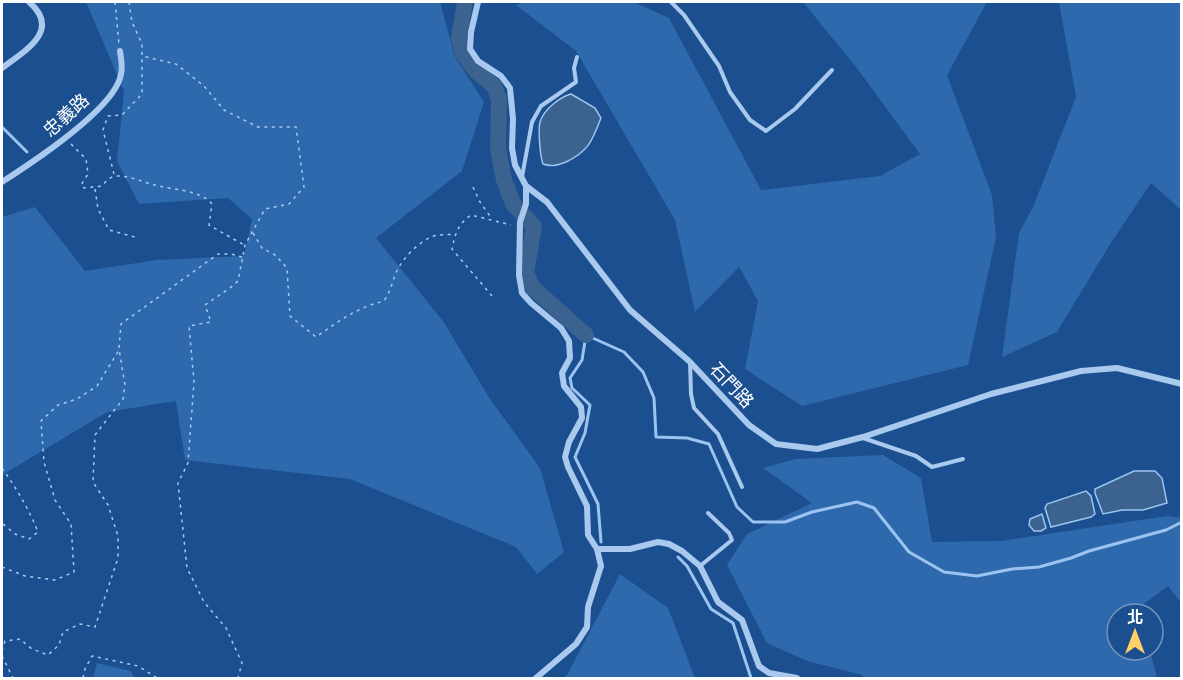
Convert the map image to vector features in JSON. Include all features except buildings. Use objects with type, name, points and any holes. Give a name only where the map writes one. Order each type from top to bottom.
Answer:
[{"type":"street","points":[[2,68],[28,48],[41,34],[42,20],[36,8],[29,2]]},
{"type":"street","name":"石門路","points":[[478,2],[471,32],[470,49],[478,61],[501,76],[510,87],[513,119],[512,148],[515,165],[526,186],[547,202],[630,310],[689,361],[749,425],[776,444],[817,449],[862,438],[992,394],[1081,371],[1117,368],[1182,384]]},
{"type":"street","name":"忠義路","points":[[2,182],[66,138],[111,93],[122,75],[120,51]]},
{"type":"street","points":[[526,186],[526,204],[520,222],[519,275],[522,293],[561,328],[569,341],[570,358],[562,373],[564,386],[581,407],[582,418],[568,442],[565,457],[586,506],[588,535],[597,549],[601,566],[588,607],[586,627],[576,644],[536,678]]},
{"type":"street","points":[[597,549],[630,549],[658,542],[669,544],[682,551],[700,566],[718,602],[742,620],[759,666],[769,673],[797,678]]},
{"type":"lane","points":[[671,2],[684,15],[719,66],[730,92],[750,120],[766,131],[795,109],[832,70]]},
{"type":"lane","points":[[522,177],[532,122],[541,106],[576,82],[574,68],[577,57]]},
{"type":"lane","points":[[689,361],[694,408],[718,434],[742,487]]},
{"type":"lane","points":[[862,438],[916,456],[932,467],[963,459]]},
{"type":"lane","points":[[700,566],[732,540],[729,533],[708,513]]},
{"type":"path","points":[[115,2],[120,51]]},
{"type":"path","points":[[115,175],[103,130],[108,116],[122,115],[142,94],[142,44],[132,22],[129,2]]},
{"type":"path","points":[[141,56],[176,64],[204,86],[224,111],[258,127],[296,127],[304,188],[290,204],[265,209],[245,245],[238,281],[205,305],[211,322],[189,326],[194,382],[188,463],[178,483],[187,568],[204,602],[226,628],[242,663],[238,678]]},
{"type":"path","points":[[66,138],[86,159],[88,174],[81,185],[84,188],[102,186],[106,180],[115,175],[184,191],[209,200],[212,204],[209,225],[245,245]]},
{"type":"path","points":[[474,187],[480,202],[492,220]]},
{"type":"path","points":[[94,188],[98,209],[109,231],[135,237]]},
{"type":"path","points":[[492,296],[452,249],[455,234],[464,220],[471,215],[510,225],[520,222]]},
{"type":"path","points":[[253,232],[262,248],[275,255],[287,268],[290,316],[316,337],[344,316],[367,305],[384,301],[407,255],[419,245],[431,237],[455,234]]},
{"type":"path","points":[[2,651],[5,641],[20,639],[32,649],[48,655],[58,645],[63,632],[80,624],[95,627],[118,558],[118,536],[108,505],[93,482],[95,435],[123,399],[126,385],[119,349],[121,324],[218,254],[243,257]]},
{"type":"path","points":[[2,567],[25,576],[55,580],[74,572],[71,524],[55,500],[44,462],[41,421],[58,405],[77,399],[97,386],[119,349]]},
{"type":"path","points":[[2,468],[14,485],[38,532],[29,539],[15,534],[2,523]]},
{"type":"path","points":[[2,656],[13,678]]},
{"type":"path","points":[[83,678],[92,656],[138,666],[157,678]]},
{"type":"shaded area","points":[[86,2],[440,2],[455,57],[484,102],[462,171],[376,238],[443,321],[490,399],[540,468],[564,552],[537,574],[516,547],[350,479],[185,460],[176,401],[107,412],[2,475],[2,217],[35,207],[85,271],[157,260],[244,256],[252,219],[228,198],[139,204],[117,161],[124,91]]},
{"type":"shaded area","points":[[526,2],[634,2],[669,18],[761,190],[880,176],[920,154],[856,67],[803,2],[987,2],[947,75],[992,195],[996,237],[968,365],[802,406],[745,369],[758,301],[739,267],[695,312],[675,220],[576,51],[516,5]]},
{"type":"shaded area","points":[[1059,2],[1181,2],[1181,210],[1151,183],[1109,246],[1057,332],[1002,357],[1019,233],[1033,207],[1076,97]]},
{"type":"shaded area","points":[[571,94],[595,108],[601,118],[598,126],[589,144],[580,154],[560,164],[543,164],[539,131],[542,117],[553,104]]},
{"type":"shaded area","points":[[883,455],[921,478],[932,542],[1001,541],[1167,516],[1181,518],[1181,603],[1168,586],[1147,602],[1105,602],[1105,662],[1153,662],[1157,678],[864,678],[862,675],[807,661],[767,643],[727,565],[747,534],[812,503],[763,468],[795,459]]},
{"type":"shaded area","points":[[1134,471],[1155,471],[1162,478],[1167,503],[1143,510],[1122,510],[1103,514],[1095,489]]},
{"type":"shaded area","points":[[1086,491],[1091,496],[1095,514],[1051,527],[1045,508],[1047,504]]},
{"type":"shaded area","points":[[1042,514],[1046,528],[1034,531],[1029,525],[1030,519]]},
{"type":"shaded area","points":[[620,574],[668,608],[695,678],[562,678],[567,675]]},
{"type":"shaded area","points":[[97,663],[131,671],[134,678],[93,678]]},
{"type":"waterway","points":[[465,2],[459,38],[463,54],[476,71],[494,86],[499,99],[498,149],[504,180],[513,204],[534,226],[526,273],[533,288],[586,335]]},
{"type":"waterway","points":[[2,127],[27,152]]},
{"type":"waterway","points":[[601,542],[598,504],[575,457],[585,433],[590,405],[572,388],[570,378],[582,360],[586,335],[624,352],[643,372],[654,398],[656,437],[687,438],[709,444],[737,507],[753,522],[785,522],[812,512],[857,502],[874,508],[909,552],[944,572],[977,576],[1012,569],[1039,567],[1166,530],[1182,522]]},
{"type":"waterway","points":[[678,557],[687,566],[711,609],[733,623],[751,678]]}]
